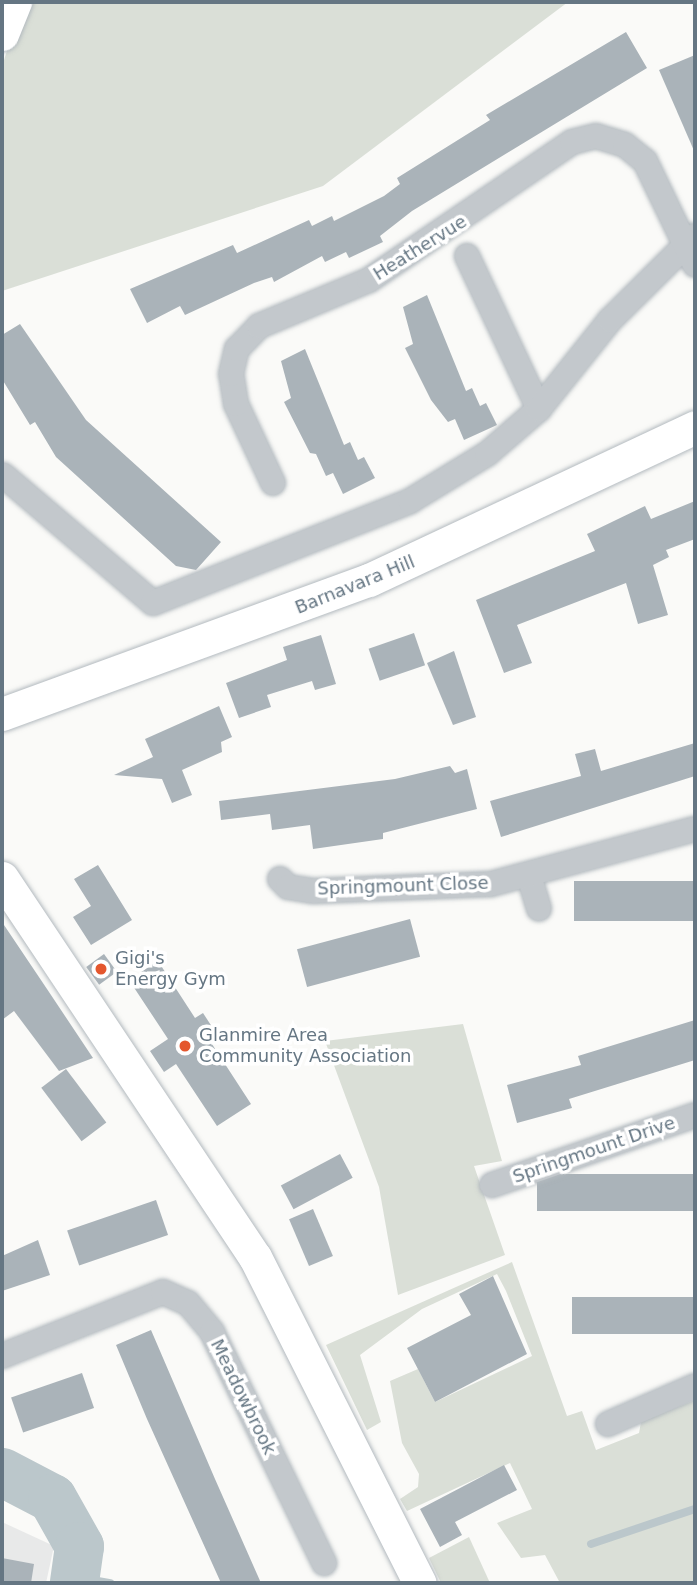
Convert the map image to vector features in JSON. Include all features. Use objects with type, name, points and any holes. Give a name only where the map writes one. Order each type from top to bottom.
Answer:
[{"type":"main road","points":[[2,34],[15,2]]},
{"type":"main road","name":"Barnavara Hill","points":[[2,713],[369,580],[695,427]]},
{"type":"main road","points":[[2,878],[255,1257],[420,1583]]},
{"type":"street","name":"Heathervue","points":[[273,483],[236,404],[231,374],[237,349],[259,326],[369,280],[572,142],[596,136],[625,145],[645,161],[690,239],[695,265]]},
{"type":"street","points":[[4,475],[153,603],[410,501],[487,454],[539,409],[610,320],[690,239]]},
{"type":"street","name":"Heathervue","points":[[467,256],[539,409]]},
{"type":"street","name":"Springmount Close","points":[[280,879],[288,887],[314,891],[491,884],[529,876],[695,829]]},
{"type":"street","points":[[529,876],[538,909]]},
{"type":"street","name":"Springmount Drive","points":[[492,1185],[695,1115]]},
{"type":"street","name":"Meadowbrook","points":[[2,1356],[163,1292],[188,1303],[212,1332],[324,1563]]},
{"type":"street","points":[[608,1424],[695,1386]]},
{"type":"shaded area","points":[[23,2],[568,2],[323,186],[2,291],[2,66]]},
{"type":"shaded area","points":[[463,1024],[502,1161],[474,1166],[505,1255],[398,1295],[379,1187],[325,1041]]},
{"type":"shaded area","points":[[512,1262],[567,1416],[582,1411],[596,1450],[639,1433],[641,1422],[695,1400],[695,1583],[560,1583],[545,1555],[521,1558],[497,1523],[532,1509],[510,1463],[407,1511],[400,1499],[418,1487],[419,1474],[402,1443],[390,1381],[418,1369],[435,1402],[532,1356],[506,1291],[497,1274],[422,1309],[360,1355],[381,1422],[367,1430],[326,1345]]},
{"type":"shaded area","points":[[2,1522],[54,1546],[46,1583],[2,1583]]},
{"type":"shaded area","points":[[469,1537],[490,1583],[441,1583],[429,1558]]},
{"type":"building","points":[[626,32],[647,68],[412,211],[380,236],[383,242],[349,258],[346,252],[325,262],[322,256],[274,282],[272,277],[254,283],[185,315],[180,306],[147,323],[130,289],[233,245],[237,253],[309,220],[312,226],[332,216],[334,221],[384,196],[400,184],[397,178],[490,120],[486,115]]},
{"type":"building","points":[[695,55],[695,153],[659,70]]},
{"type":"building","points":[[427,295],[466,391],[472,388],[480,406],[486,403],[497,425],[464,440],[455,419],[448,422],[431,400],[405,348],[413,344],[403,307]]},
{"type":"building","points":[[20,324],[86,420],[221,542],[196,570],[176,566],[56,457],[35,422],[30,425],[2,379],[2,335]]},
{"type":"building","points":[[305,349],[344,445],[350,442],[358,460],[364,457],[375,478],[343,494],[333,473],[326,476],[316,454],[310,453],[284,402],[291,398],[281,361]]},
{"type":"building","points":[[695,501],[695,539],[666,550],[669,557],[653,565],[668,615],[638,624],[626,583],[517,625],[532,663],[504,673],[476,600],[595,551],[587,534],[645,506],[651,519]]},
{"type":"building","points":[[414,633],[425,665],[380,681],[369,649]]},
{"type":"building","points":[[321,635],[336,684],[315,690],[312,681],[267,695],[271,707],[239,718],[226,683],[287,660],[283,647]]},
{"type":"building","points":[[454,651],[476,717],[453,725],[427,663]]},
{"type":"building","points":[[219,706],[232,737],[221,742],[222,752],[182,770],[192,795],[172,803],[162,779],[114,775],[153,757],[145,739]]},
{"type":"building","points":[[695,743],[695,776],[501,837],[490,801],[581,776],[575,754],[595,749],[601,771]]},
{"type":"building","points":[[450,766],[455,773],[467,769],[477,809],[383,833],[383,839],[313,849],[310,825],[272,830],[270,814],[221,820],[219,801],[395,779]]},
{"type":"building","points":[[98,865],[132,920],[91,945],[73,917],[91,906],[74,879]]},
{"type":"building","points":[[574,881],[695,881],[695,921],[574,921]]},
{"type":"building","points":[[410,919],[420,957],[307,987],[297,949]]},
{"type":"building","points":[[2,922],[93,1058],[59,1071],[14,1011],[2,1020]]},
{"type":"building","name":"Gigi's Energy Gym","points":[[104,954],[117,972],[99,985],[86,967]]},
{"type":"building","name":"Glanmire Area Community Association","points":[[158,961],[195,1018],[203,1013],[218,1036],[210,1041],[251,1104],[217,1126],[176,1064],[164,1072],[150,1051],[168,1039],[129,980]]},
{"type":"building","points":[[695,1020],[695,1060],[569,1099],[572,1108],[517,1123],[507,1085],[581,1065],[578,1056]]},
{"type":"building","points":[[66,1069],[106,1123],[82,1141],[41,1088]]},
{"type":"building","points":[[340,1154],[353,1178],[294,1209],[281,1185]]},
{"type":"building","points":[[537,1174],[695,1174],[695,1211],[537,1211]]},
{"type":"building","points":[[156,1200],[168,1235],[79,1266],[67,1231]]},
{"type":"building","points":[[313,1209],[333,1256],[309,1266],[289,1219]]},
{"type":"building","points":[[38,1240],[50,1275],[2,1291],[2,1256]]},
{"type":"building","points":[[493,1276],[527,1354],[435,1402],[407,1348],[471,1315],[459,1294]]},
{"type":"building","points":[[572,1297],[695,1297],[695,1334],[572,1334]]},
{"type":"building","points":[[151,1330],[261,1583],[221,1583],[147,1419],[116,1345]]},
{"type":"building","points":[[82,1373],[94,1408],[23,1432],[11,1397]]},
{"type":"building","points":[[504,1465],[517,1490],[455,1522],[462,1535],[440,1547],[420,1509]]},
{"type":"building","points":[[2,1558],[34,1564],[31,1583],[2,1583]]},
{"type":"waterway","points":[[2,1472],[52,1498],[79,1546],[74,1583]]},
{"type":"waterway","points":[[591,1544],[695,1509]]},
{"type":"waterway","points":[[75,1577],[110,1583]]},
{"type":"place","name":"Gigi's Energy Gym","points":[[101,969]]},
{"type":"place","name":"Glanmire Area Community Association","points":[[185,1046]]}]
